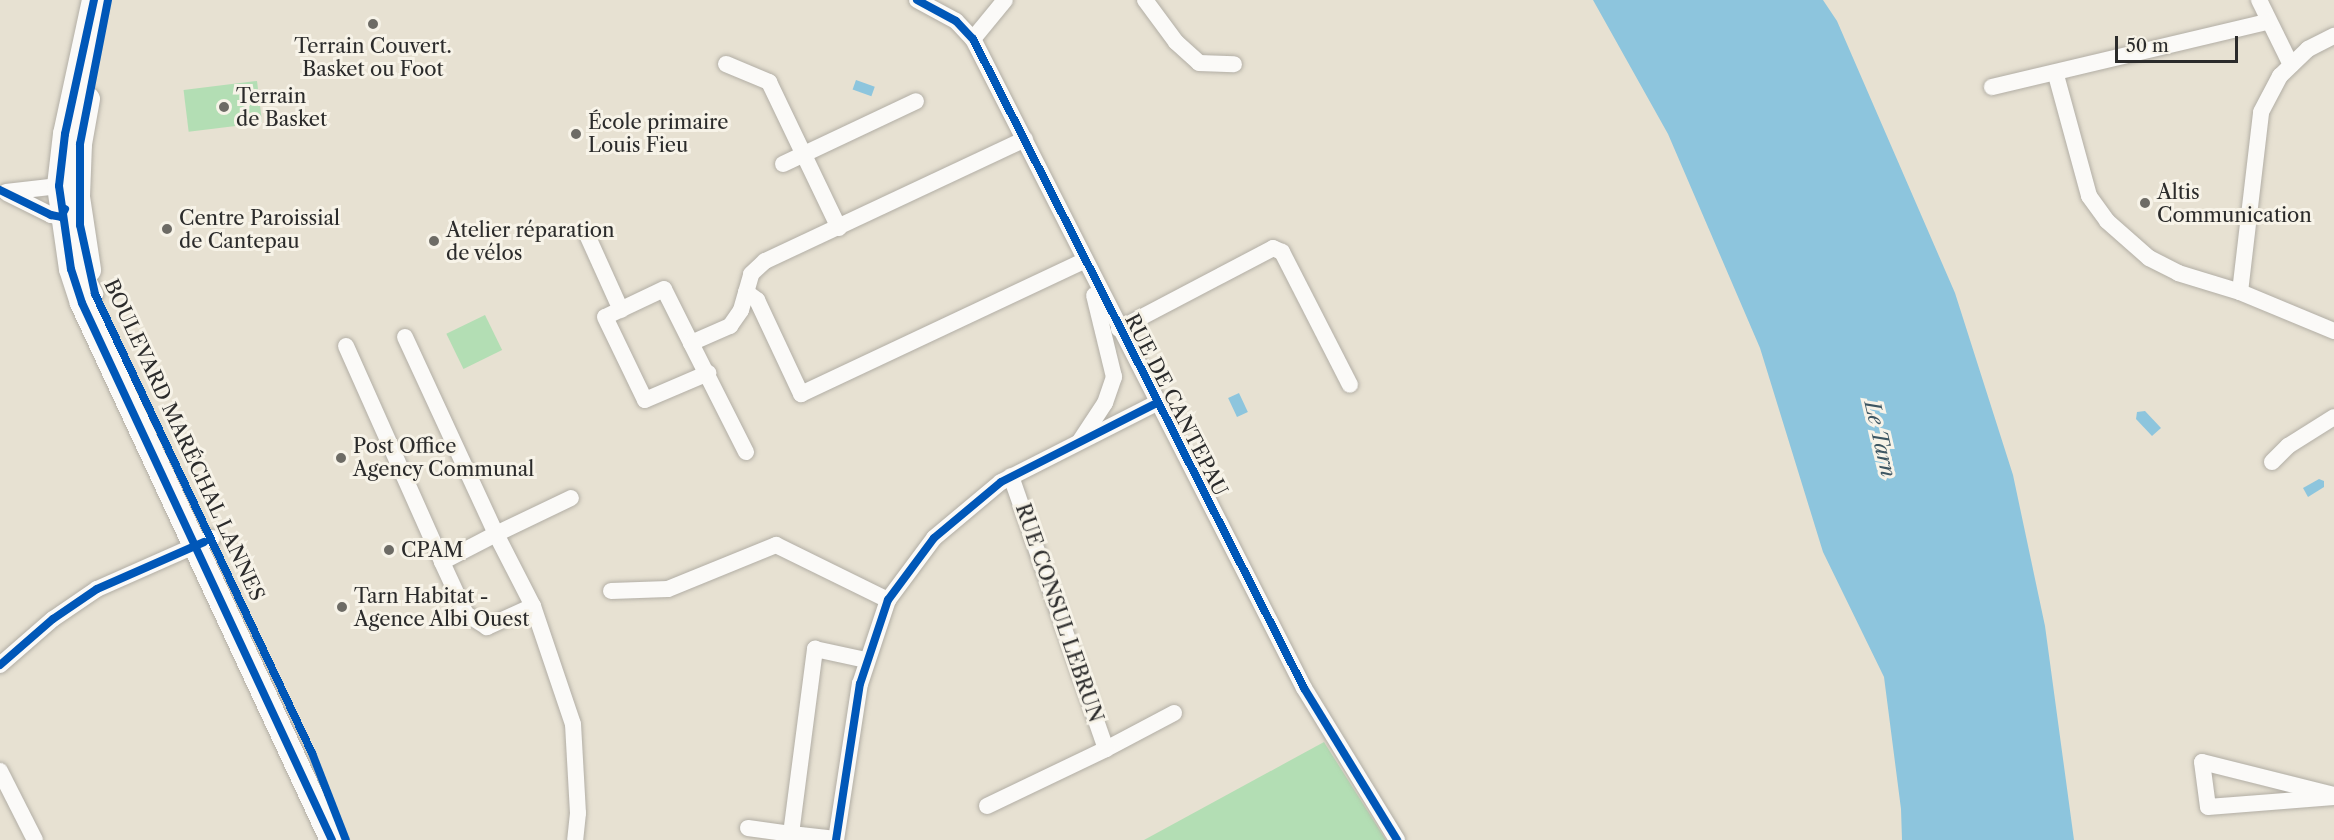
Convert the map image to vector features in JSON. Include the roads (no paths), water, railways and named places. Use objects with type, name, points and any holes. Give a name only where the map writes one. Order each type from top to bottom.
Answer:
[{"type":"main road","name":"BOULEVARD MARÉCHAL LANNES","points":[[94,0],[65,134],[63,201],[82,303],[312,753],[346,840]]},
{"type":"main road","name":"BOULEVARD MARÉCHAL LANNES","points":[[108,0],[80,144],[80,225],[95,294],[332,840]]},
{"type":"street","points":[[974,39],[1005,0]]},
{"type":"street","points":[[1145,0],[1176,42],[1199,63],[1234,64]]},
{"type":"street","points":[[2259,0],[2291,65]]},
{"type":"street","name":"RUE DE CANTEPAU","points":[[922,1],[956,21],[974,39],[1084,261],[1304,688],[1397,840]]},
{"type":"street","points":[[1992,87],[2056,75],[2268,22]]},
{"type":"street","points":[[2240,292],[2261,112],[2280,76],[2308,49],[2334,36]]},
{"type":"street","points":[[726,64],[769,82],[839,228]]},
{"type":"street","points":[[2056,75],[2089,196],[2107,221],[2149,258],[2178,273],[2240,292],[2334,331]]},
{"type":"street","points":[[783,164],[916,101]]},
{"type":"street","points":[[691,343],[730,326],[746,292],[751,274],[765,261],[1025,139]]},
{"type":"street","points":[[80,144],[63,201],[76,257],[95,294]]},
{"type":"street","points":[[3,191],[63,201]]},
{"type":"street","points":[[3,191],[63,201]]},
{"type":"street","points":[[588,237],[621,310]]},
{"type":"street","points":[[1119,329],[1272,248],[1282,252],[1350,385]]},
{"type":"street","points":[[746,292],[757,300],[801,394],[934,325],[1084,261],[1114,377],[1104,403],[1080,442]]},
{"type":"street","points":[[708,373],[645,400],[605,317],[664,289],[708,373],[746,452]]},
{"type":"street","points":[[405,337],[496,534],[533,606],[573,724],[578,813],[575,840]]},
{"type":"street","points":[[346,346],[466,614],[487,627],[533,606]]},
{"type":"street","points":[[748,828],[836,840],[866,660],[888,600],[934,538],[967,507],[1011,477],[1157,403]]},
{"type":"street","points":[[2272,462],[2288,446],[2334,417]]},
{"type":"street","name":"RUE CONSUL LEBRUN","points":[[1011,477],[1106,749]]},
{"type":"street","points":[[442,562],[571,498]]},
{"type":"street","points":[[0,665],[53,619],[97,589],[204,542]]},
{"type":"street","points":[[611,591],[668,590],[776,545],[888,600]]},
{"type":"street","points":[[791,834],[815,649],[866,660]]},
{"type":"street","name":"RUE CONSUL LEBRUN","points":[[987,806],[1106,749],[1174,713]]},
{"type":"street","points":[[2202,762],[2334,796],[2208,807],[2202,762]]},
{"type":"street","points":[[0,771],[34,840]]},
{"type":"water","name":"Le Tarn","points":[[1593,0],[1823,0],[1837,21],[1955,293],[2013,475],[2045,626],[2074,840],[1902,840],[1901,809],[1884,677],[1823,552],[1760,348],[1668,134]]},
{"type":"water","points":[[856,80],[875,87],[871,96],[853,89]]},
{"type":"water","points":[[1239,393],[1248,412],[1237,417],[1228,398]]},
{"type":"water","points":[[2145,411],[2161,428],[2152,436],[2136,419],[2137,412]]},
{"type":"water","points":[[2319,479],[2324,481],[2324,487],[2308,497],[2303,488]]},
{"type":"place","name":"Terrain Couvert. Basket ou Foot","points":[[373,24]]},
{"type":"place","name":"Terrain de Basket","points":[[224,107]]},
{"type":"place","name":"École primaire Louis Fieu","points":[[576,134]]},
{"type":"place","name":"Altis Communication","points":[[2145,203]]},
{"type":"place","name":"Centre Paroissial de Cantepau","points":[[167,229]]},
{"type":"place","name":"Atelier réparation de vélos","points":[[434,241]]},
{"type":"place","name":"Post Office Agency Communal","points":[[341,458]]},
{"type":"place","name":"CPAM","points":[[389,550]]},
{"type":"place","name":"Tarn Habitat - Agence Albi Ouest","points":[[342,607]]}]
